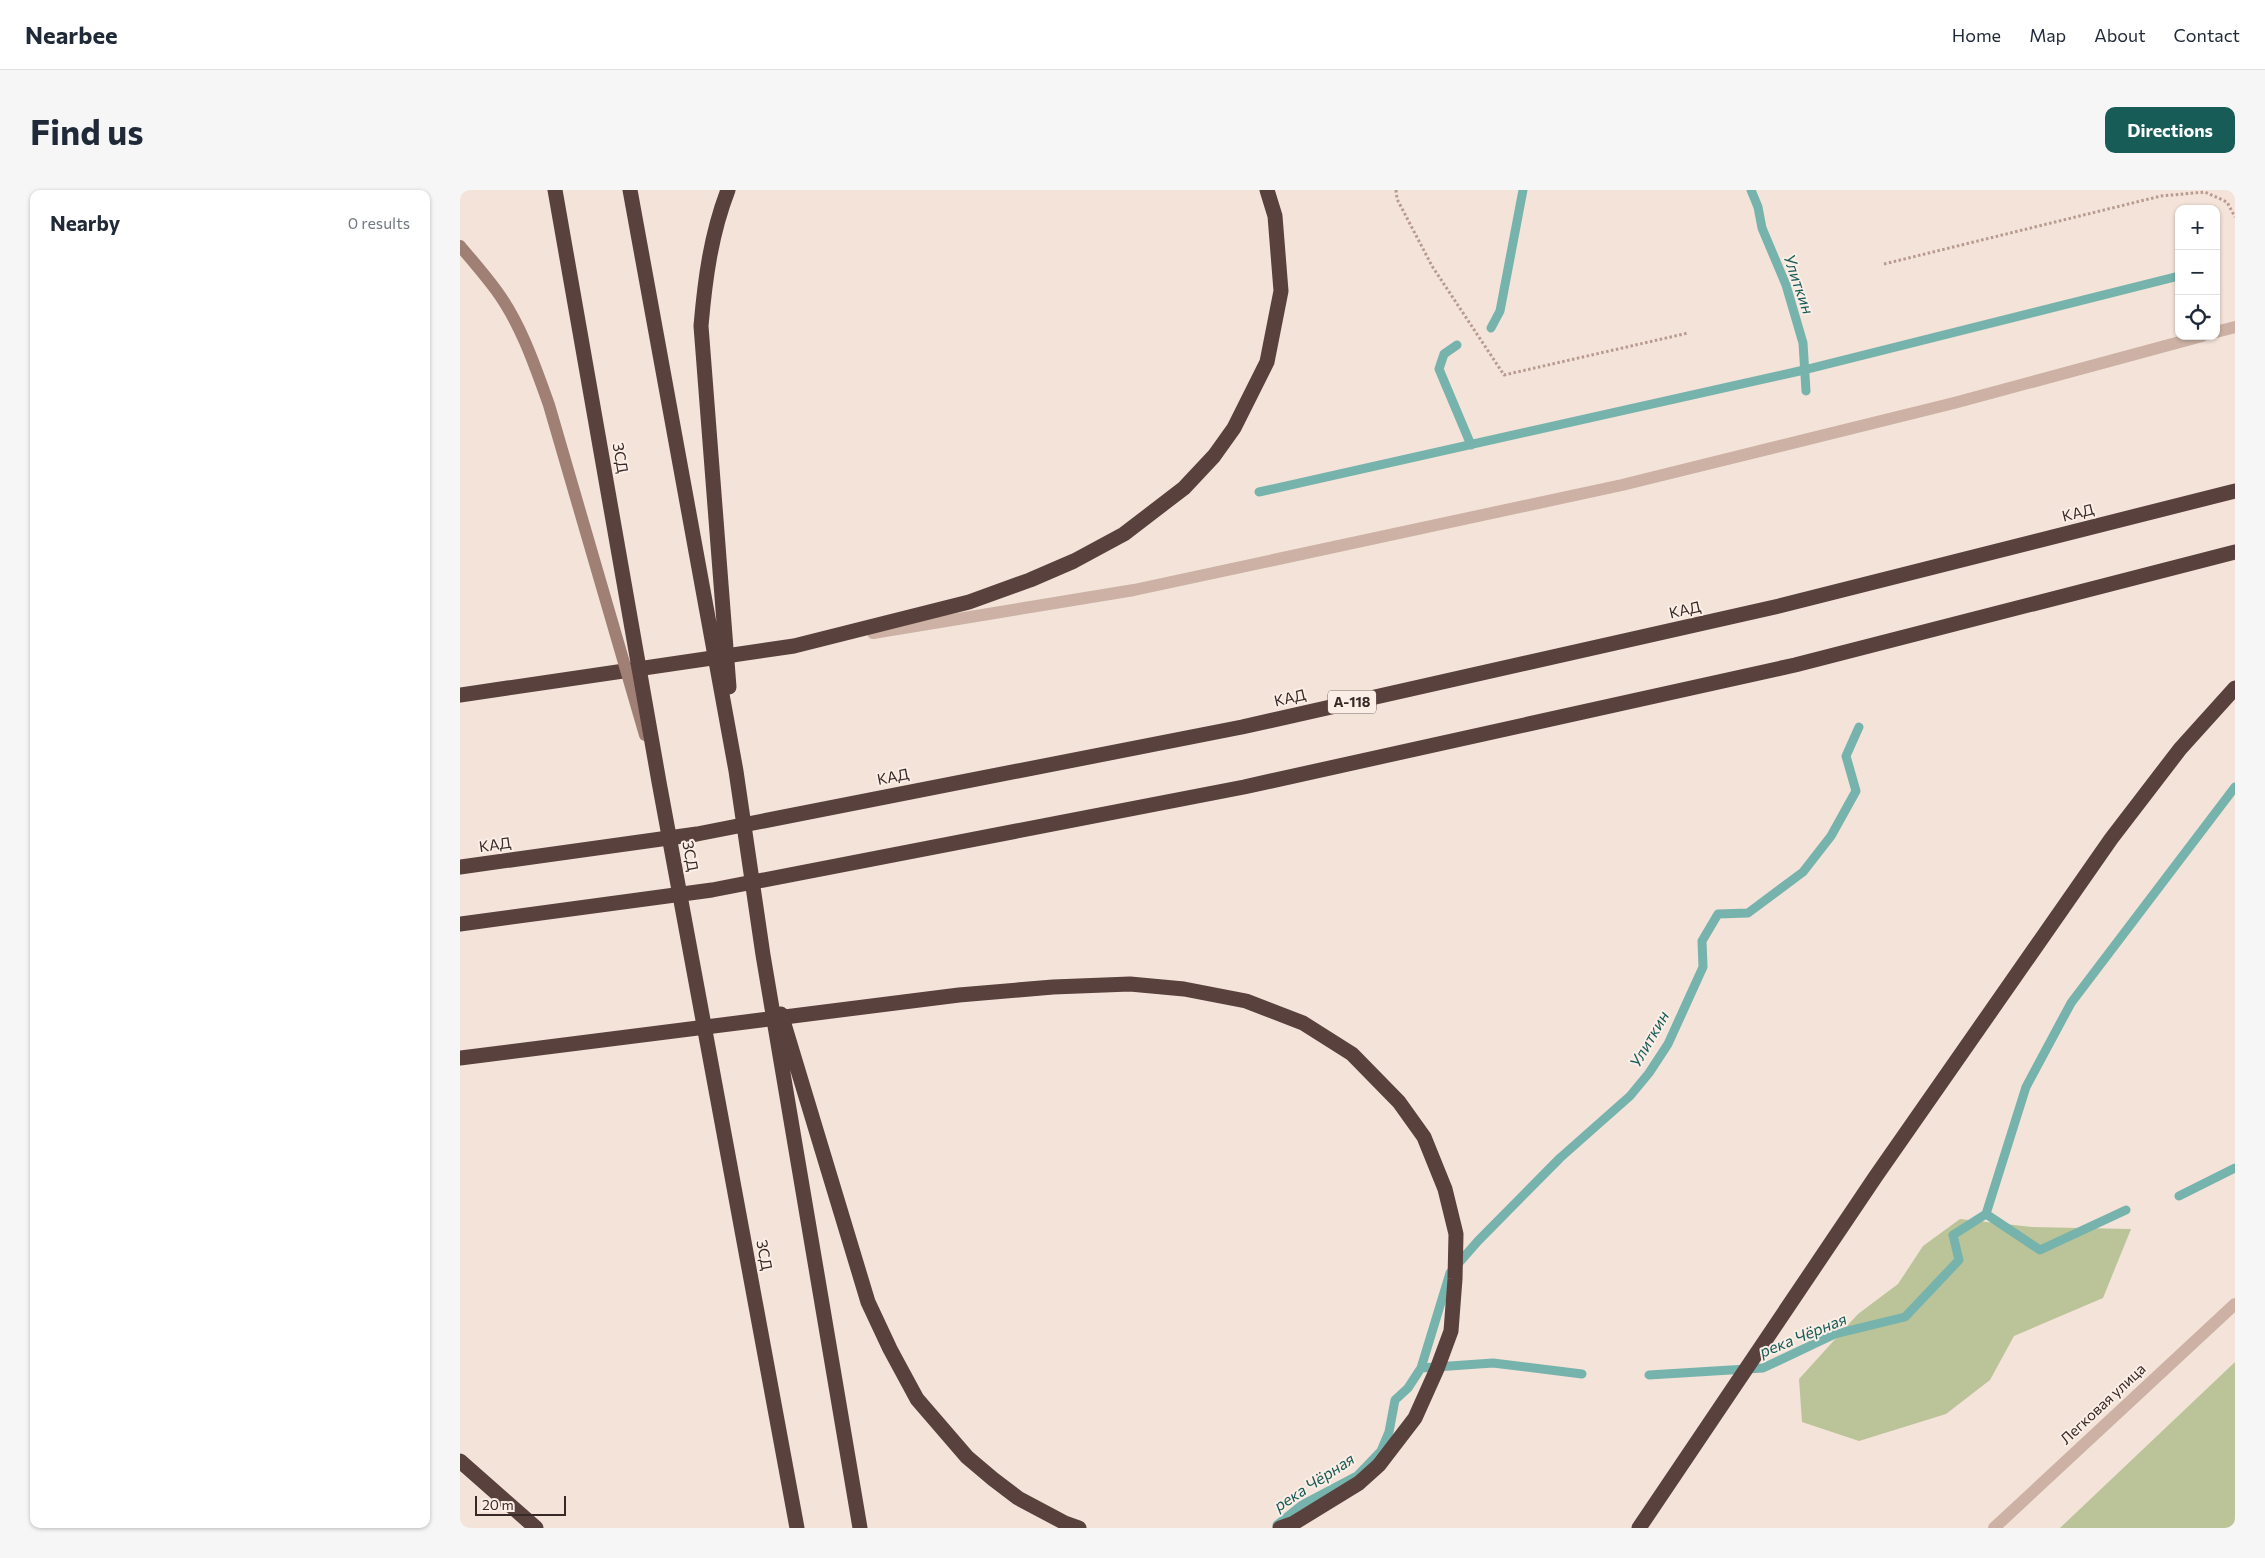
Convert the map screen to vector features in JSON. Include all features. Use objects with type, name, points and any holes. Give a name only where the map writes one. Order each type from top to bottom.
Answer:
[{"type":"highway","name":"ЗСД","points":[[555,190],[659,782],[797,1528]]},
{"type":"highway","points":[[630,190],[736,771],[763,955],[860,1528]]},
{"type":"highway","points":[[728,190],[718,217],[706,273],[701,326],[736,771]]},
{"type":"highway","points":[[460,695],[794,646],[970,602],[1030,580],[1074,561],[1124,534],[1184,488],[1214,456],[1234,428],[1267,362],[1282,291],[1275,216],[1266,190]]},
{"type":"highway","name":"КАД","points":[[460,867],[697,834],[1242,727],[1779,606],[2235,491]]},
{"type":"highway","points":[[460,924],[712,890],[1244,787],[1795,665],[2235,552]]},
{"type":"highway","points":[[1639,1528],[1876,1176],[2111,839],[2180,749],[2235,688]]},
{"type":"highway","points":[[763,955],[868,1302],[890,1349],[913,1391],[944,1432],[967,1458],[993,1480],[1018,1498],[1065,1523],[1080,1528]]},
{"type":"highway","points":[[460,1058],[959,995],[1053,987],[1130,984],[1184,988],[1246,1001],[1303,1023],[1352,1054],[1399,1102],[1424,1137],[1431,1152],[1445,1189],[1456,1234],[1451,1331],[1437,1369],[1415,1418],[1379,1465],[1359,1483],[1294,1523],[1280,1528]]},
{"type":"highway","points":[[460,1461],[536,1528]]},
{"type":"main road","points":[[460,246],[497,291],[514,320],[531,356],[549,405],[659,782]]},
{"type":"street","points":[[2220,331],[2235,327]]},
{"type":"street","points":[[794,646],[1134,590],[1622,485],[1954,404],[2187,340]]},
{"type":"street","name":"Легковая улица","points":[[1994,1528],[2235,1304]]},
{"type":"path","points":[[1396,190],[1397,200],[1432,266],[1504,375],[1688,333]]},
{"type":"path","points":[[1884,264],[2161,196],[2204,192],[2227,202],[2235,217]]},
{"type":"green space","points":[[1960,1219],[2032,1227],[2131,1229],[2103,1298],[2014,1336],[1990,1380],[1946,1414],[1859,1441],[1802,1422],[1799,1379],[1858,1314],[1898,1284],[1923,1246]]},
{"type":"green space","points":[[2235,1362],[2235,1528],[2060,1528]]},
{"type":"waterway","points":[[1491,328],[1500,311],[1523,190]]},
{"type":"waterway","name":"Улиткин","points":[[1751,190],[1758,207],[1762,228],[1786,285],[1803,343],[1806,391]]},
{"type":"waterway","points":[[1259,492],[1804,370],[2175,277]]},
{"type":"waterway","points":[[1457,345],[1444,354],[1439,369],[1471,445]]},
{"type":"waterway","name":"Улиткин","points":[[1277,1525],[1302,1505],[1357,1476],[1381,1451],[1389,1432],[1395,1400],[1408,1388],[1421,1368],[1450,1273],[1478,1241],[1560,1158],[1630,1096],[1649,1073],[1668,1044],[1703,967],[1702,941],[1718,914],[1748,913],[1803,872],[1831,836],[1856,791],[1846,756],[1859,727]]},
{"type":"waterway","points":[[1986,1214],[2026,1087],[2071,1003],[2235,787]]},
{"type":"waterway","name":"река Чёрная","points":[[2179,1196],[2235,1168]]},
{"type":"waterway","name":"река Чёрная","points":[[1649,1375],[1763,1368],[1835,1334],[1905,1317],[1959,1260],[1953,1235],[1986,1214],[2040,1250],[2126,1210]]},
{"type":"waterway","name":"река Чёрная","points":[[1421,1368],[1493,1363],[1582,1374]]}]
